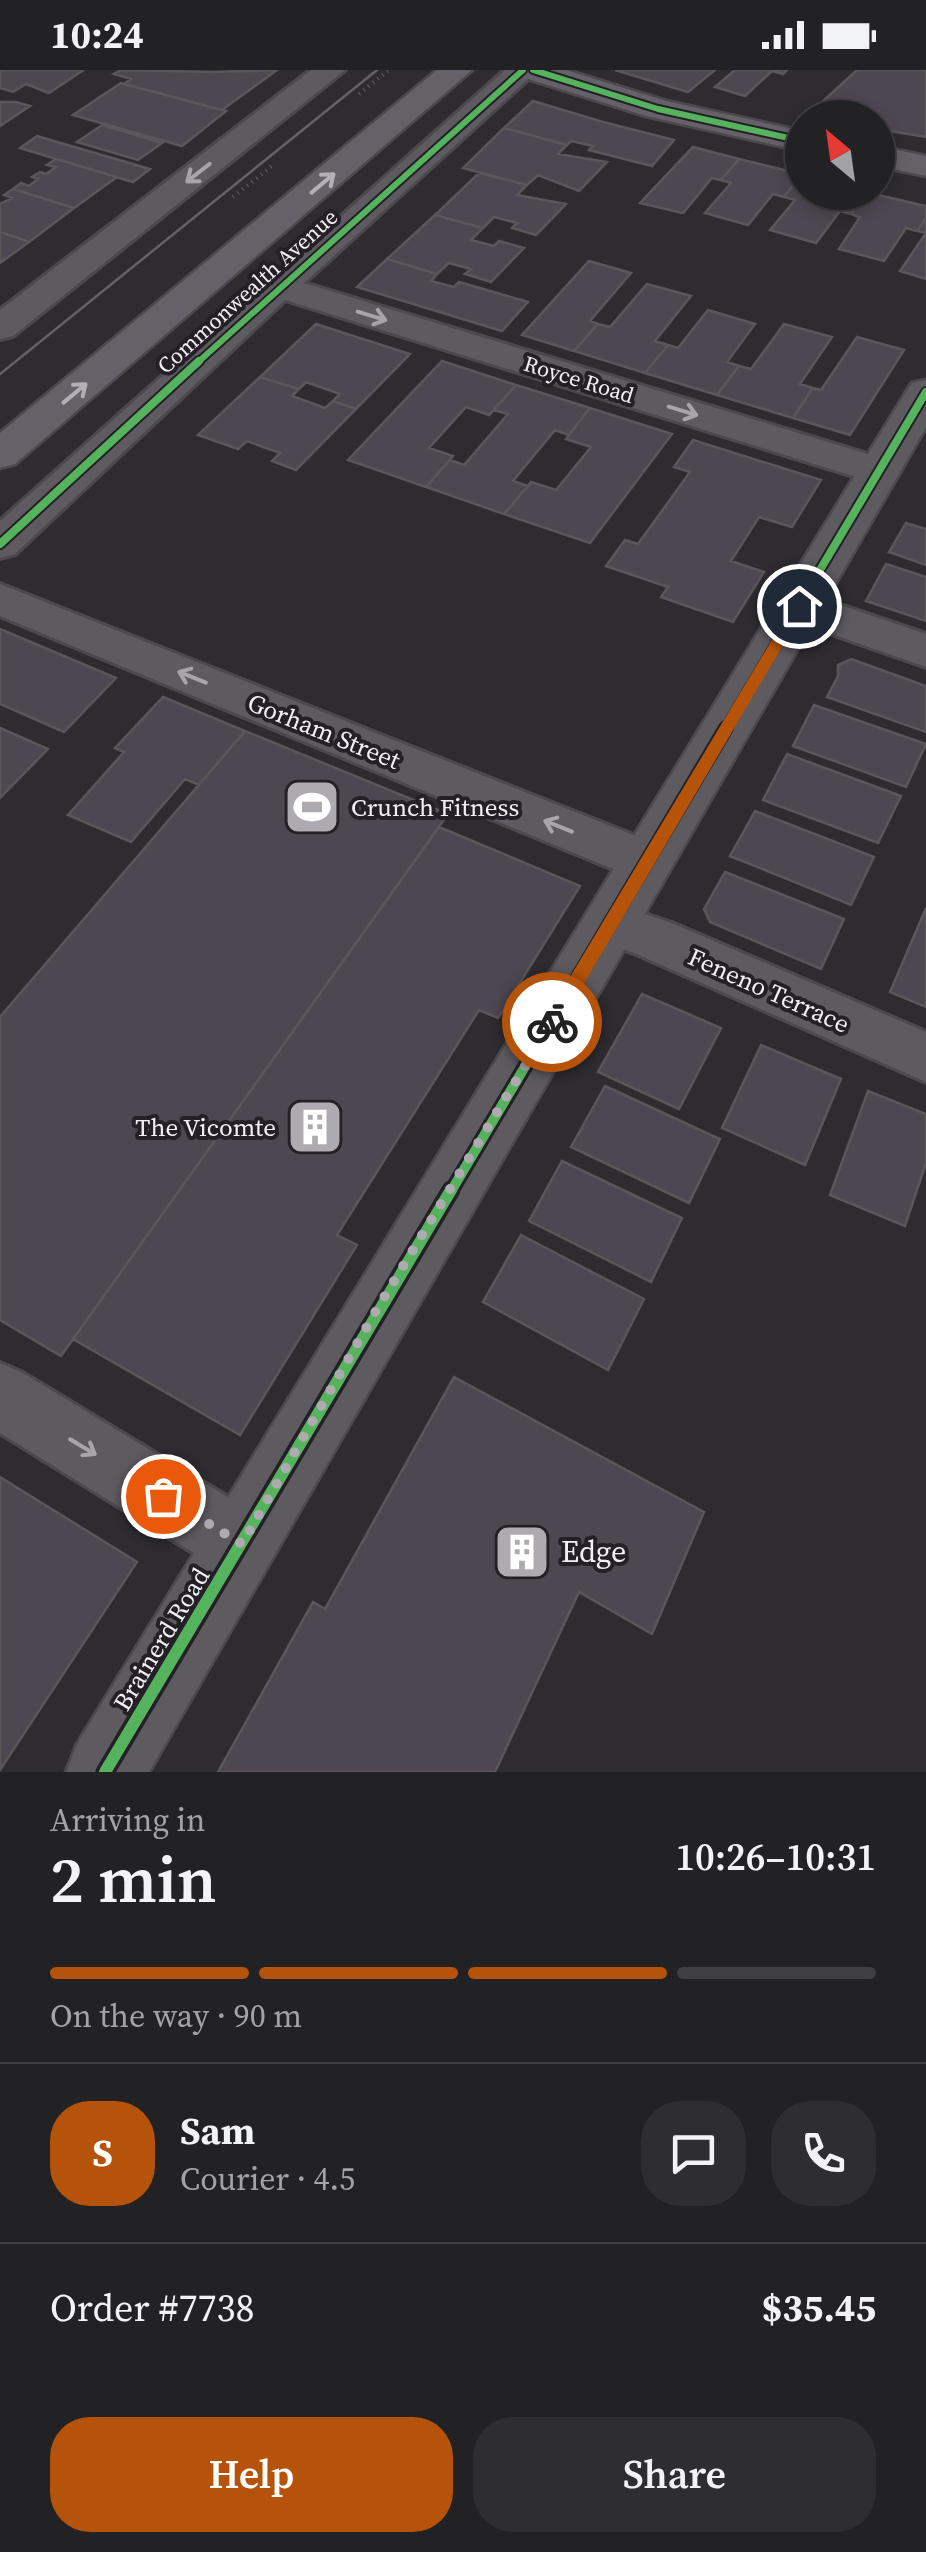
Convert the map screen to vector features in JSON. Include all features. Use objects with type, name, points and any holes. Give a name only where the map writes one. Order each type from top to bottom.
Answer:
[{"type":"main road","points":[[132,298],[411,70]]},
{"type":"main road","name":"Commonwealth Avenue","points":[[0,456],[456,70]]},
{"type":"main road","points":[[533,70],[658,108],[785,137]]},
{"type":"main road","points":[[895,160],[926,166]]},
{"type":"street","points":[[0,328],[330,70]]},
{"type":"street","name":"Commonwealth Avenue","points":[[0,544],[279,287],[523,70]]},
{"type":"street","name":"Royce Road","points":[[279,287],[880,471]]},
{"type":"street","name":"Brainerd Road","points":[[104,1772],[926,392]]},
{"type":"street","name":"Gorham Street","points":[[0,599],[648,862]]},
{"type":"street","points":[[799,606],[926,651]]},
{"type":"street","name":"Feneno Terrace","points":[[612,924],[654,938],[926,1058]]},
{"type":"street","points":[[0,1396],[242,1544]]},
{"type":"building","points":[[0,70],[82,71],[49,93],[26,84],[13,92],[0,88]]},
{"type":"building","points":[[121,70],[277,70],[222,110],[124,84],[131,79],[114,74]]},
{"type":"building","points":[[615,70],[715,70],[688,92]]},
{"type":"building","points":[[735,70],[787,70],[783,74],[772,71],[745,96],[715,87]]},
{"type":"building","points":[[857,70],[926,70],[926,137],[895,132],[895,100],[824,100]]},
{"type":"building","points":[[121,83],[226,111],[182,146],[73,115]]},
{"type":"building","points":[[533,101],[674,140],[652,166],[589,150],[593,146],[571,141],[567,145],[504,128]]},
{"type":"building","points":[[0,102],[16,102],[30,106],[0,126]]},
{"type":"building","points":[[102,125],[162,143],[138,160],[77,142]]},
{"type":"building","points":[[504,128],[567,145],[558,154],[607,162],[579,191],[538,175],[527,185],[463,168]]},
{"type":"building","points":[[37,136],[150,169],[133,182],[20,148]]},
{"type":"building","points":[[693,147],[739,159],[721,180],[712,178],[683,213],[640,203]]},
{"type":"building","points":[[56,159],[117,177],[74,208],[13,189],[21,183],[29,186],[38,179],[32,177],[56,167],[47,165]]},
{"type":"building","points":[[739,159],[785,170],[785,196],[773,194],[748,225],[705,213],[731,183],[721,180]]},
{"type":"building","points":[[479,173],[527,185],[517,195],[566,204],[536,235],[512,228],[517,223],[494,217],[483,228],[435,215]]},
{"type":"building","points":[[13,189],[74,208],[29,242],[0,232],[0,204],[12,198],[4,195]]},
{"type":"building","points":[[895,199],[926,206],[926,218],[917,231],[906,228],[884,261],[839,249],[860,217],[851,214],[854,210],[895,210]]},
{"type":"building","points":[[787,210],[854,210],[851,214],[840,211],[816,243],[770,230]]},
{"type":"building","points":[[435,215],[483,228],[471,240],[494,246],[499,241],[524,248],[491,282],[465,274],[471,269],[449,263],[437,274],[387,259]]},
{"type":"building","points":[[926,218],[926,233],[917,231]]},
{"type":"building","points":[[0,232],[29,242],[0,263]]},
{"type":"building","points":[[926,233],[926,279],[900,271]]},
{"type":"building","points":[[387,259],[437,274],[431,281],[454,287],[459,282],[528,302],[502,331],[357,287]]},
{"type":"building","points":[[589,261],[631,273],[590,321],[598,324],[574,351],[522,335]]},
{"type":"building","points":[[647,284],[691,296],[655,341],[668,345],[645,373],[574,351],[598,324],[610,327]]},
{"type":"building","points":[[708,310],[755,324],[727,362],[739,366],[717,395],[645,373],[668,345],[678,348]]},
{"type":"building","points":[[316,324],[410,354],[356,409],[333,401],[340,394],[306,382],[299,389],[260,377]]},
{"type":"building","points":[[784,324],[832,337],[800,384],[813,388],[793,418],[717,395],[739,366],[751,369]]},
{"type":"building","points":[[857,337],[904,350],[850,435],[793,418],[813,388],[821,390]]},
{"type":"building","points":[[442,361],[516,385],[489,415],[466,407],[429,448],[453,456],[426,487],[348,460]]},
{"type":"building","points":[[260,377],[299,389],[292,396],[325,408],[333,401],[356,409],[296,470],[272,461],[280,453],[247,441],[238,449],[198,435]]},
{"type":"building","points":[[516,385],[590,408],[569,435],[555,430],[513,481],[528,486],[504,514],[426,487],[450,460],[464,465],[508,414],[494,410]]},
{"type":"building","points":[[590,408],[672,434],[590,543],[504,514],[531,482],[556,490],[591,447],[566,439]]},
{"type":"building","points":[[693,440],[821,480],[792,527],[759,517],[731,561],[764,572],[733,622],[661,597],[668,587],[606,566],[625,540],[638,544],[690,472],[674,467]]},
{"type":"building","points":[[906,523],[926,529],[926,565],[889,552]]},
{"type":"building","points":[[886,564],[926,577],[926,621],[866,601]]},
{"type":"building","points":[[0,629],[116,678],[64,732],[0,704]]},
{"type":"building","points":[[851,659],[926,686],[926,732],[827,697],[838,676],[838,665]]},
{"type":"building","points":[[163,697],[245,731],[199,785],[185,779],[131,842],[68,815],[124,752],[115,748]]},
{"type":"building","points":[[814,705],[926,744],[906,787],[793,746]]},
{"type":"building","points":[[0,728],[48,749],[0,798]]},
{"type":"building","points":[[245,731],[448,814],[61,1356],[0,1320],[0,1017]]},
{"type":"building","points":[[787,754],[901,796],[878,843],[763,800]]},
{"type":"building","points":[[755,811],[874,857],[851,905],[730,856]]},
{"type":"building","name":"The Vicomte","points":[[439,827],[580,886],[498,1018],[479,1010],[337,1235],[357,1245],[240,1435],[73,1339]]},
{"type":"building","points":[[725,872],[844,919],[821,969],[710,922],[704,909]]},
{"type":"building","points":[[926,908],[926,1007],[890,992]]},
{"type":"building","points":[[642,994],[721,1028],[679,1109],[598,1072]]},
{"type":"building","points":[[761,1045],[841,1079],[805,1165],[722,1128]]},
{"type":"building","points":[[605,1086],[720,1139],[689,1203],[571,1147]]},
{"type":"building","points":[[868,1091],[926,1114],[926,1163],[905,1226],[830,1195]]},
{"type":"building","points":[[562,1161],[682,1218],[651,1282],[529,1221]]},
{"type":"building","points":[[521,1235],[644,1299],[608,1370],[483,1302]]},
{"type":"building","name":"Edge","points":[[454,1377],[704,1512],[652,1634],[579,1592],[495,1772],[218,1772],[313,1602],[325,1609]]},
{"type":"building","points":[[0,1477],[137,1562],[0,1770]]},
{"type":"tram line","points":[[0,374],[377,70]]},
{"type":"cycle path","points":[[0,544],[279,287],[523,70]]},
{"type":"cycle path","points":[[533,70],[658,109],[785,137]]},
{"type":"cycle path","points":[[105,1772],[926,392]]},
{"type":"way so far","points":[[163,1496],[242,1544],[380,1304],[552,1022]]},
{"type":"place","name":"Crunch Fitness","points":[[312,807]]},
{"type":"place","name":"The Vicomte","points":[[315,1127]]},
{"type":"place","name":"Edge","points":[[522,1552]]},
{"type":"route","points":[[552,1022],[799,606]]}]
